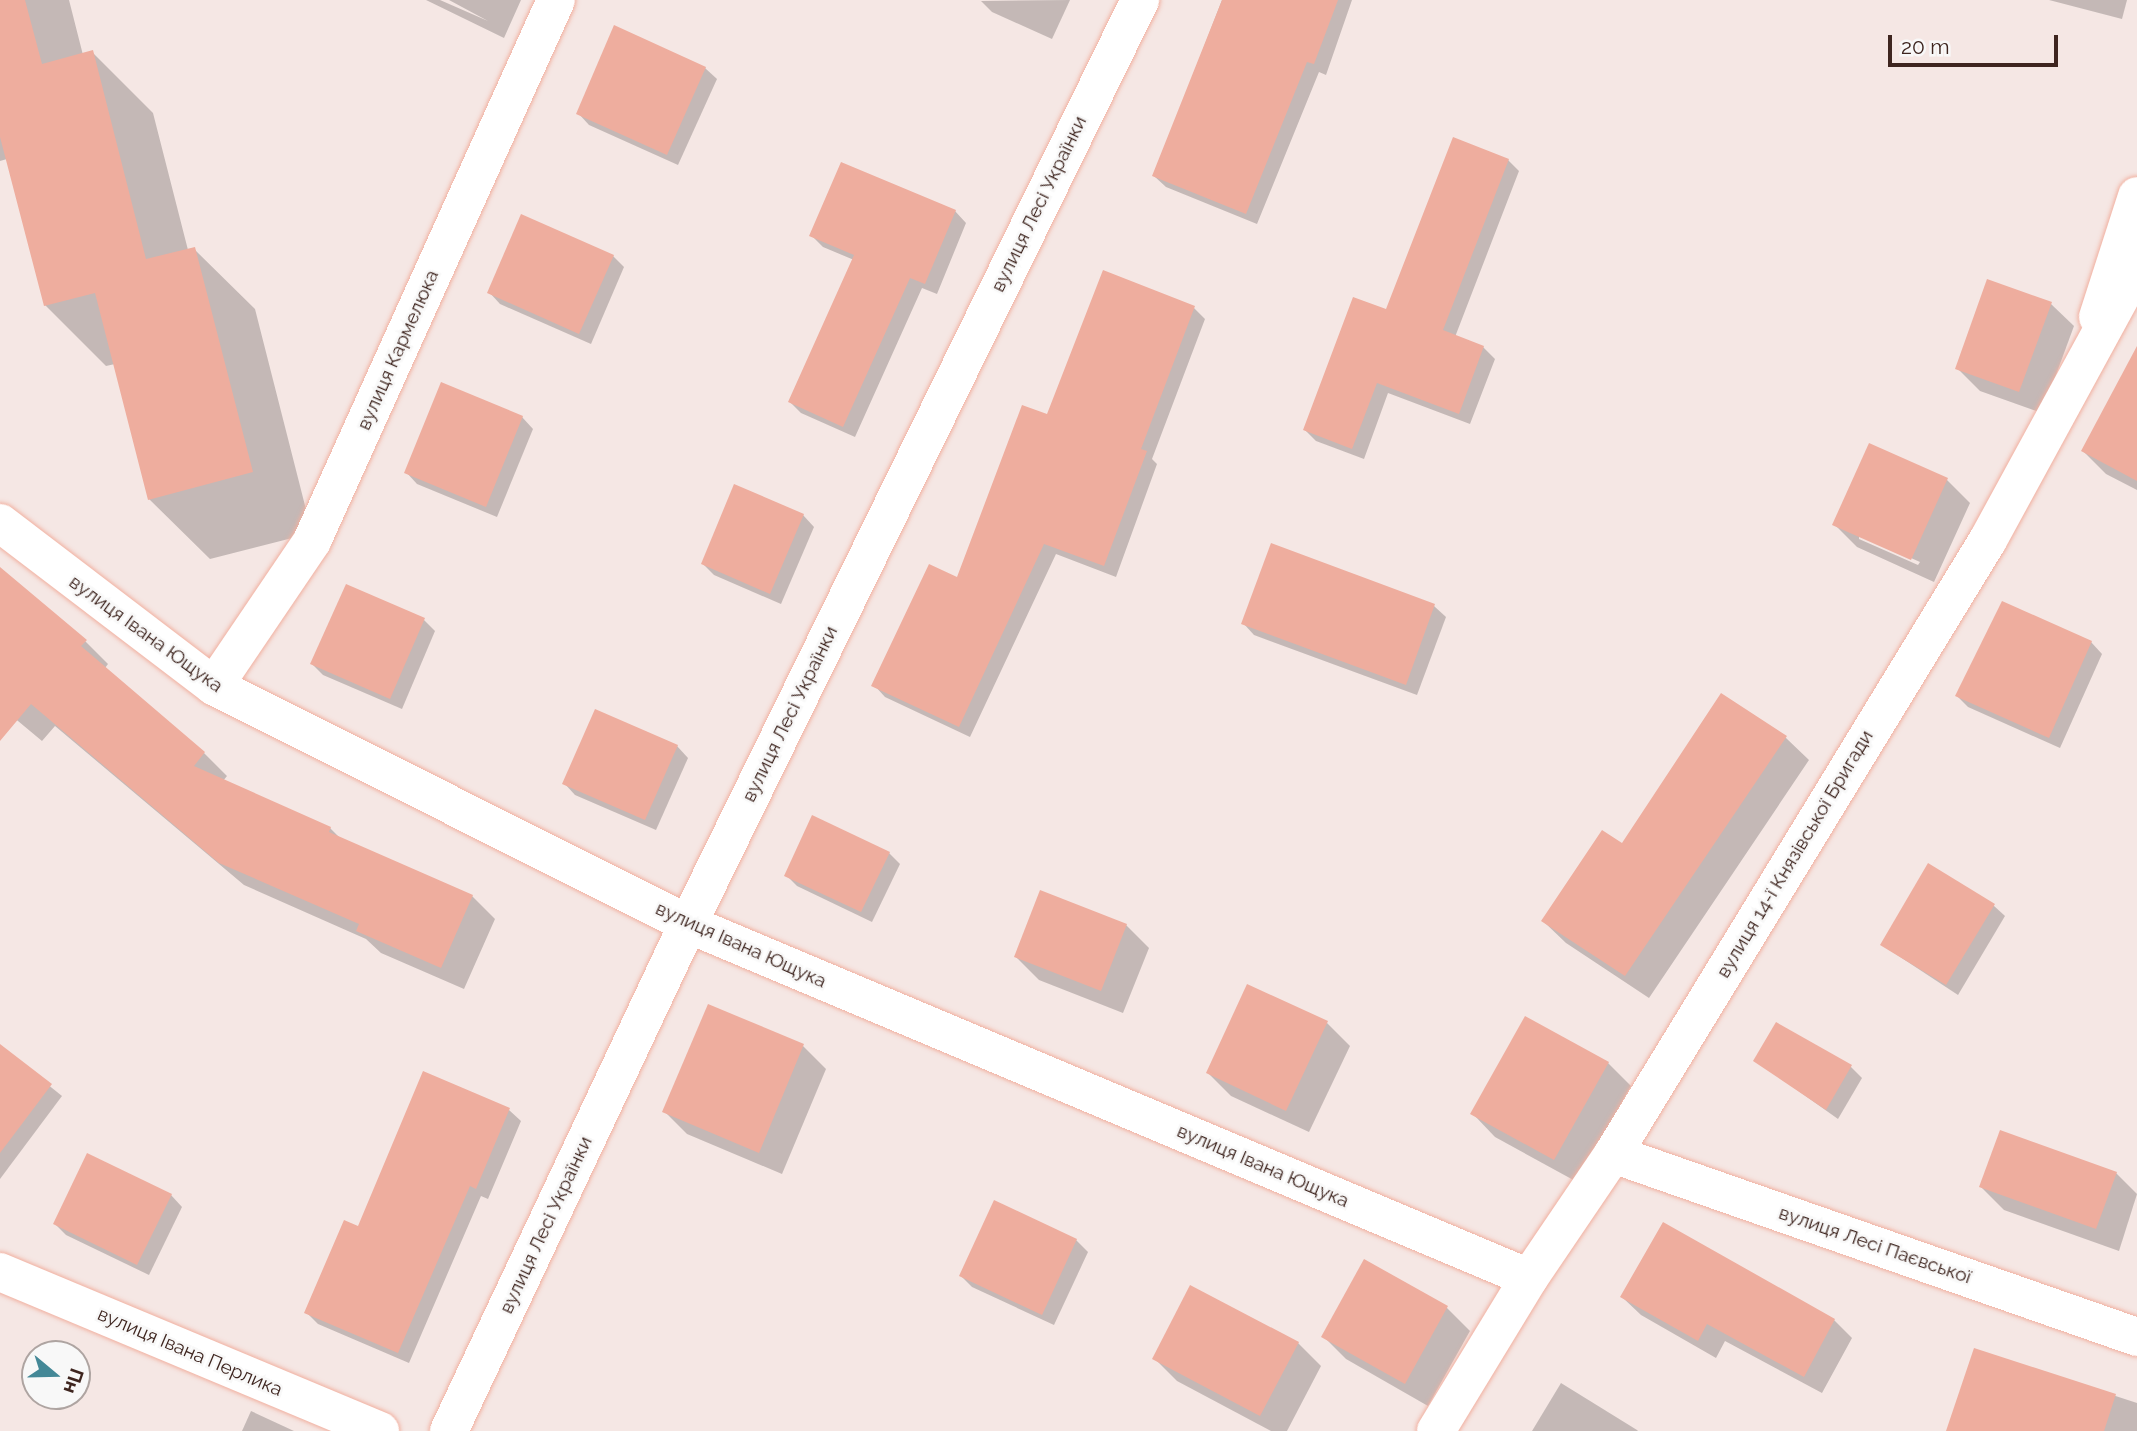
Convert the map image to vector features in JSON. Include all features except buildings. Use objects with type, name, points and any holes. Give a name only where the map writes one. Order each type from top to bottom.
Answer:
[{"type":"street","name":"вулиця Кармелюка","points":[[214,686],[312,541],[556,0]]},
{"type":"street","name":"вулиця Лесі Українки","points":[[449,1431],[688,924],[1140,0]]},
{"type":"street","points":[[2084,359],[2137,196]]},
{"type":"street","name":"вулиця 14-ї Князівської Бригади","points":[[1436,1431],[1529,1278],[1614,1153],[1988,540],[2084,359],[2137,267]]},
{"type":"street","name":"вулиця Івана Ющука","points":[[0,523],[214,686],[688,924],[1529,1278]]},
{"type":"street","name":"вулиця Лесі Паєвської","points":[[1614,1153],[2137,1337]]},
{"type":"street","name":"вулиця Івана Перлика","points":[[0,1272],[380,1431]]}]
